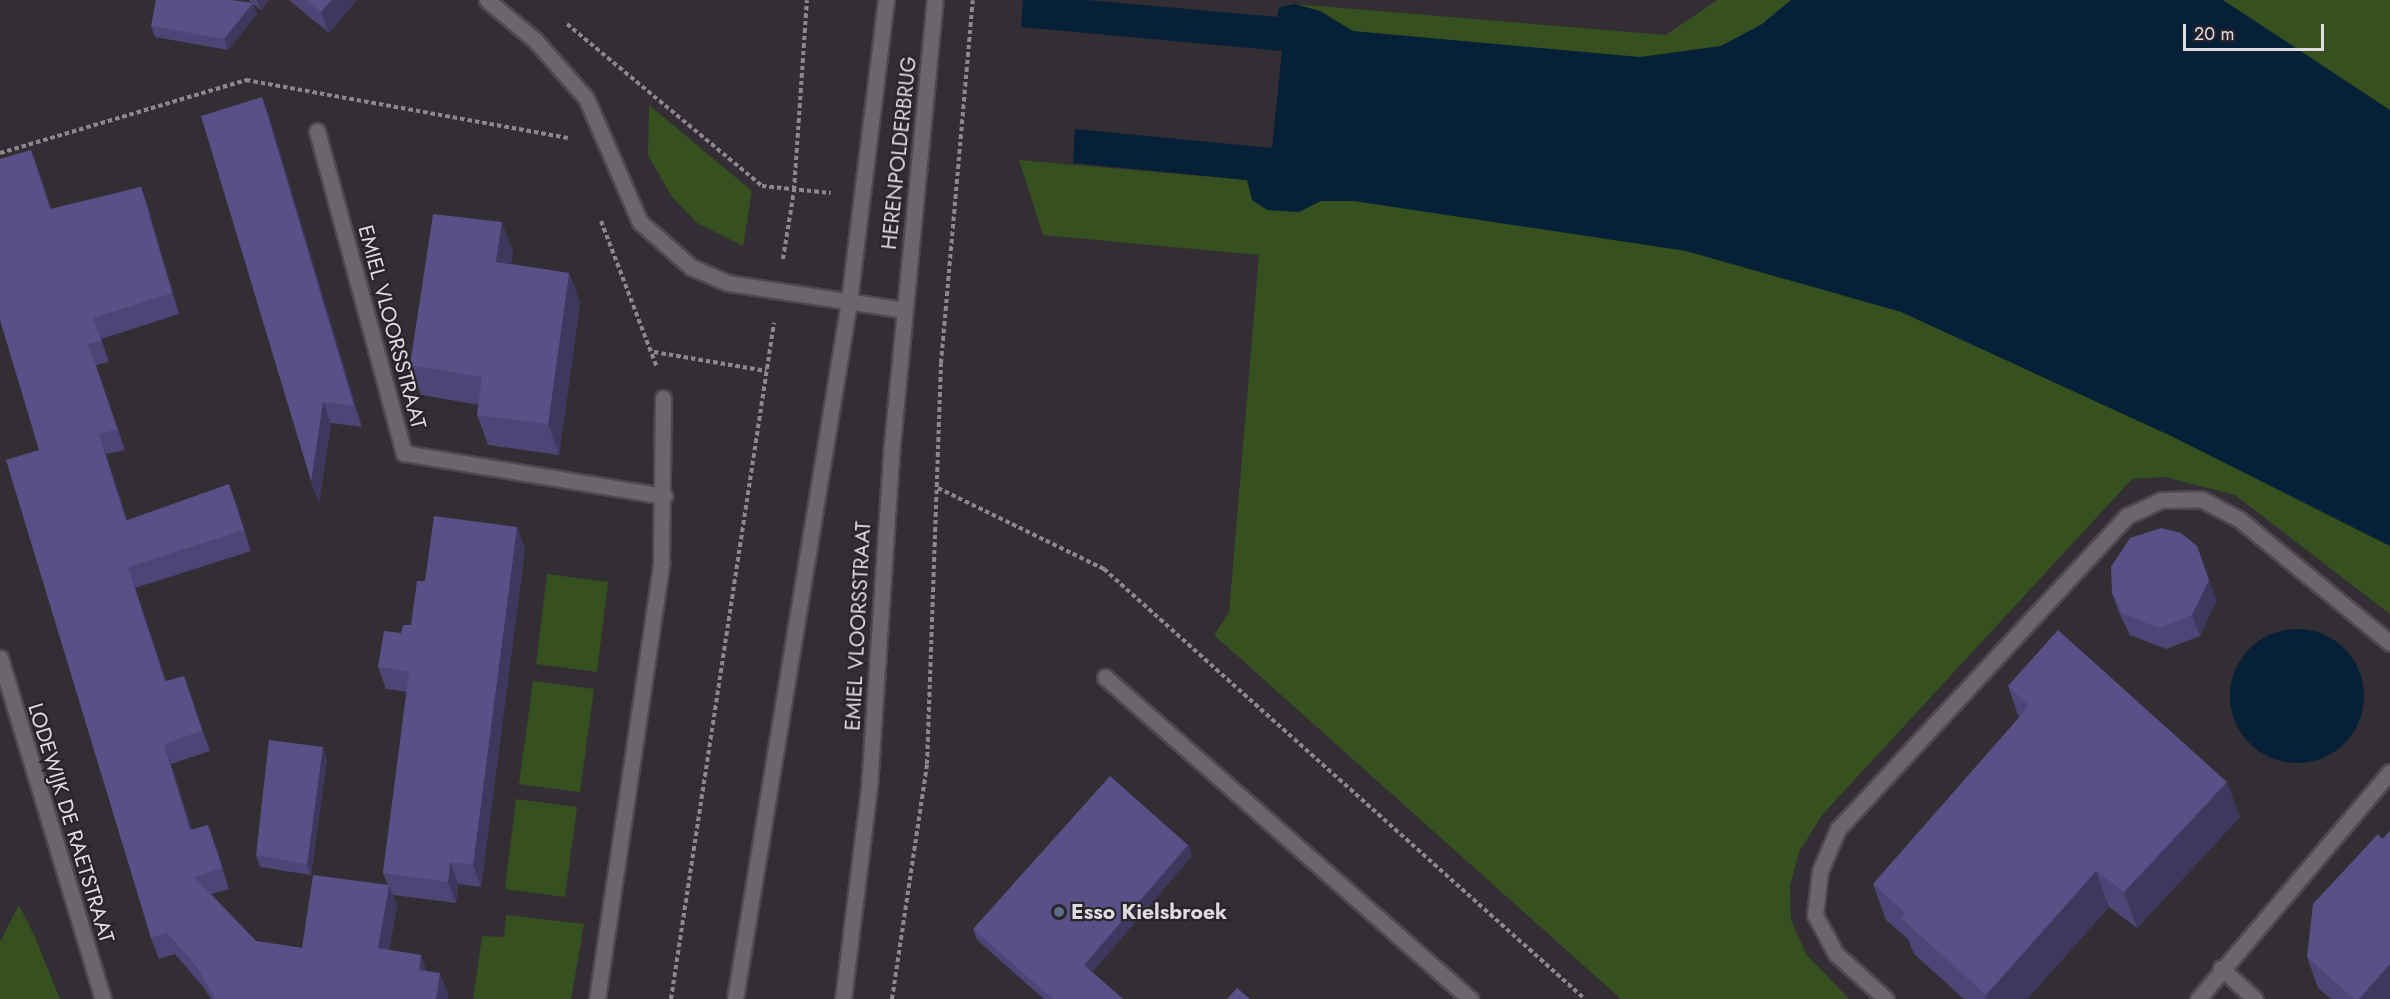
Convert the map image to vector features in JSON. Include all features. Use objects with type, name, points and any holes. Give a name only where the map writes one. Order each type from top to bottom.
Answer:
[{"type":"street","points":[[487,0],[535,40],[586,98],[639,222],[663,246],[691,267],[728,283],[904,310]]},
{"type":"street","name":"HERENPOLDERBRUG","points":[[849,301],[886,0]]},
{"type":"street","name":"HERENPOLDERBRUG","points":[[904,310],[935,0]]},
{"type":"street","name":"EMIEL VLOORSSTRAAT","points":[[317,131],[404,453],[664,496]]},
{"type":"street","points":[[735,999],[849,301]]},
{"type":"street","name":"EMIEL VLOORSSTRAAT","points":[[843,999],[869,788],[904,310]]},
{"type":"street","points":[[597,999],[661,563],[664,496],[663,398]]},
{"type":"street","points":[[1886,999],[1836,954],[1815,915],[1820,871],[1838,829],[2127,516],[2162,500],[2201,499],[2239,519],[2390,643]]},
{"type":"street","name":"LODEWIJK DE RAETSTRAAT","points":[[0,658],[103,999]]},
{"type":"street","points":[[1105,677],[1470,999]]},
{"type":"street","points":[[2198,999],[2221,968],[2390,772]]},
{"type":"street","points":[[2221,968],[2255,999]]},
{"type":"path","points":[[563,20],[762,186],[794,189],[807,0]]},
{"type":"path","points":[[892,999],[927,765],[941,363],[973,0]]},
{"type":"path","points":[[564,128],[572,148]]},
{"type":"path","points":[[597,213],[654,352],[663,398]]},
{"type":"path","points":[[654,352],[766,370],[671,999]]},
{"type":"path","points":[[938,488],[1104,569],[1585,999]]},
{"type":"green space","points":[[1717,0],[1836,0],[1703,86],[1282,50],[1279,7],[1295,4],[1666,35]]},
{"type":"green space","points":[[2157,0],[2390,0],[2390,156]]},
{"type":"green space","points":[[649,105],[752,191],[743,246],[697,223],[672,197],[648,155]]},
{"type":"green space","points":[[1019,160],[1247,180],[1378,169],[2390,429],[2390,614],[2235,495],[2165,477],[2132,479],[1822,815],[1799,852],[1790,886],[1791,920],[1806,954],[1849,999],[1621,999],[1214,635],[1229,613],[1259,255],[1043,235]]},
{"type":"green space","points":[[547,574],[608,582],[597,672],[536,664]]},
{"type":"green space","points":[[533,681],[594,689],[580,792],[519,784]]},
{"type":"green space","points":[[516,799],[577,807],[565,897],[505,889]]},
{"type":"green space","points":[[19,905],[35,937],[60,999],[0,999],[0,942]]},
{"type":"green space","points":[[506,915],[584,924],[571,999],[473,999],[482,936],[504,937]]},
{"type":"water","points":[[1023,0],[1087,0],[1277,17],[1279,7],[1295,4],[1320,11],[1353,31],[1640,57],[1721,46],[1762,24],[1791,0],[2223,0],[2390,110],[2390,546],[2171,436],[1901,312],[1686,251],[1354,201],[1321,201],[1299,212],[1267,210],[1252,200],[1247,180],[1073,163],[1075,129],[1272,148],[1282,51],[1021,27]]},
{"type":"water","points":[[2297,629],[2323,634],[2344,649],[2359,670],[2364,696],[2359,722],[2344,743],[2323,758],[2297,763],[2271,758],[2250,743],[2235,722],[2230,696],[2235,670],[2250,649],[2271,634]]},
{"type":"building","points":[[156,0],[232,0],[253,3],[224,39],[151,26]]},
{"type":"building","points":[[306,0],[332,0],[321,12]]},
{"type":"building","points":[[262,97],[354,406],[323,402],[311,481],[201,116]]},
{"type":"building","points":[[31,150],[50,209],[141,187],[172,293],[93,318],[101,341],[88,344],[117,429],[99,434],[126,521],[229,484],[244,530],[128,567],[165,682],[184,676],[202,731],[164,744],[190,830],[208,825],[222,868],[194,877],[256,941],[302,948],[313,875],[389,885],[378,948],[421,955],[419,970],[440,973],[436,999],[215,999],[197,967],[167,933],[151,938],[6,460],[39,450],[0,320],[0,159]]},
{"type":"building","points":[[433,214],[502,222],[496,262],[569,273],[548,424],[477,415],[482,377],[410,365]]},
{"type":"building","points":[[434,516],[517,527],[473,865],[450,862],[448,882],[383,873],[409,672],[378,667],[384,631],[401,633],[403,625],[411,625],[417,581],[425,581]]},
{"type":"building","points":[[2161,528],[2181,533],[2197,546],[2209,580],[2192,615],[2158,628],[2122,613],[2112,593],[2111,567],[2130,538]]},
{"type":"building","points":[[2058,630],[2227,782],[2124,892],[2096,871],[1986,995],[1901,918],[1905,913],[1873,884],[2029,706],[2008,686]]},
{"type":"building","points":[[269,740],[323,747],[307,864],[256,855]]},
{"type":"building","points":[[1110,776],[1188,845],[1084,965],[1123,999],[1053,999],[973,929]]},
{"type":"building","points":[[2390,831],[2390,964],[2359,999],[2354,999],[2307,957],[2313,904],[2378,834],[2382,839]]},
{"type":"building","points":[[1237,988],[1250,999],[1227,999]]},
{"type":"place","name":"Esso Kielsbroek","points":[[1059,912]]}]
